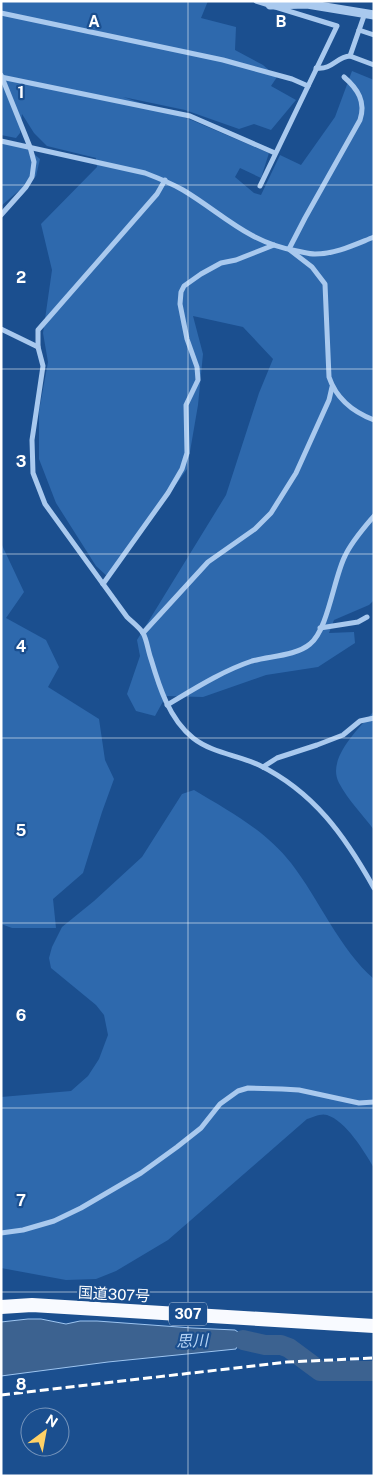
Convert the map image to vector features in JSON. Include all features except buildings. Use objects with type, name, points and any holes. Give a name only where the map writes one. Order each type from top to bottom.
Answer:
[{"type":"highway","name":"国道307号","points":[[1,1307],[32,1305],[374,1326]]},
{"type":"street","points":[[256,1],[337,26],[260,186]]},
{"type":"street","points":[[270,5],[307,4],[369,14],[359,30],[350,56]]},
{"type":"street","points":[[1,13],[223,60],[292,79],[308,86]]},
{"type":"street","points":[[359,30],[374,35]]},
{"type":"street","points":[[316,68],[332,66],[345,56],[374,65]]},
{"type":"street","points":[[2,76],[190,116],[276,153]]},
{"type":"street","points":[[1,215],[26,187],[32,177],[34,162],[2,76]]},
{"type":"street","points":[[290,250],[305,218],[360,120],[363,111],[360,97],[354,86],[344,77]]},
{"type":"street","points":[[1,140],[145,173],[165,180],[256,239],[290,250],[316,254],[339,250],[374,237]]},
{"type":"street","points":[[165,180],[157,194],[38,330],[38,348],[43,366],[32,440],[33,473],[45,504],[127,617],[143,634],[159,688],[167,705],[192,738],[213,749],[264,767],[284,779],[313,802],[335,826],[354,852],[374,888]]},
{"type":"street","points":[[103,584],[168,493],[182,468],[187,453],[186,406],[198,380],[198,374],[185,330],[180,304],[181,292],[184,286],[221,263],[236,260],[274,245]]},
{"type":"street","points":[[290,250],[312,267],[325,284],[329,377],[332,387],[344,402],[359,415],[374,420]]},
{"type":"street","points":[[1,329],[38,348]]},
{"type":"street","points":[[143,634],[208,562],[255,529],[271,513],[296,473],[329,400],[332,387]]},
{"type":"street","points":[[167,705],[192,690],[252,661],[293,652],[310,644],[320,628],[344,557],[356,537],[374,516]]},
{"type":"street","points":[[320,628],[358,622],[367,617]]},
{"type":"street","points":[[264,767],[277,758],[343,735],[360,721],[374,718]]},
{"type":"street","points":[[1,1233],[23,1230],[54,1221],[81,1208],[141,1173],[178,1148],[195,1133],[220,1104],[238,1090],[248,1088],[299,1090],[359,1103],[374,1102]]},
{"type":"shaded area","points":[[1,1],[208,1],[201,18],[236,27],[235,50],[263,65],[277,77],[271,86],[296,100],[271,130],[254,124],[239,129],[185,110],[123,97],[189,119],[269,153],[261,178],[240,168],[235,177],[254,193],[261,195],[280,155],[301,165],[335,117],[352,71],[374,80],[374,600],[369,605],[334,620],[329,633],[354,632],[355,643],[318,667],[266,675],[203,697],[166,696],[155,716],[136,711],[127,694],[140,656],[137,640],[226,495],[259,393],[273,359],[243,327],[193,316],[203,354],[198,405],[187,469],[109,578],[96,566],[56,503],[39,459],[39,411],[48,362],[43,333],[52,270],[41,224],[97,167],[96,158],[47,146],[34,133],[22,114],[20,133],[16,138],[1,135]]},
{"type":"shaded area","points":[[1,142],[28,149],[40,159],[36,176],[1,206]]},
{"type":"shaded area","points":[[1,543],[24,592],[6,618],[46,640],[59,667],[48,687],[99,719],[105,760],[114,779],[83,873],[53,899],[56,928],[12,928],[1,924]]},
{"type":"shaded area","points":[[374,711],[374,830],[347,795],[339,783],[336,774],[340,754],[346,744]]},
{"type":"shaded area","points":[[194,790],[246,822],[281,851],[301,877],[340,939],[374,979],[374,1168],[348,1130],[334,1118],[322,1114],[307,1119],[168,1240],[116,1271],[96,1279],[66,1280],[1,1268],[1,1097],[71,1091],[88,1076],[99,1059],[108,1035],[104,1015],[96,1005],[51,968],[49,958],[52,947],[62,927],[94,901],[142,857],[182,794]]},
{"type":"water","points":[[41,1319],[66,1324],[80,1321],[97,1321],[235,1330],[238,1332],[238,1338],[248,1337],[263,1340],[264,1343],[270,1346],[265,1348],[238,1342],[236,1349],[108,1362],[1,1376],[1,1322]]},
{"type":"waterway","name":"思川","points":[[243,1340],[265,1345],[281,1345],[289,1348],[320,1371],[374,1371]]},
{"type":"railway","points":[[1,1395],[287,1362],[374,1358]]}]
